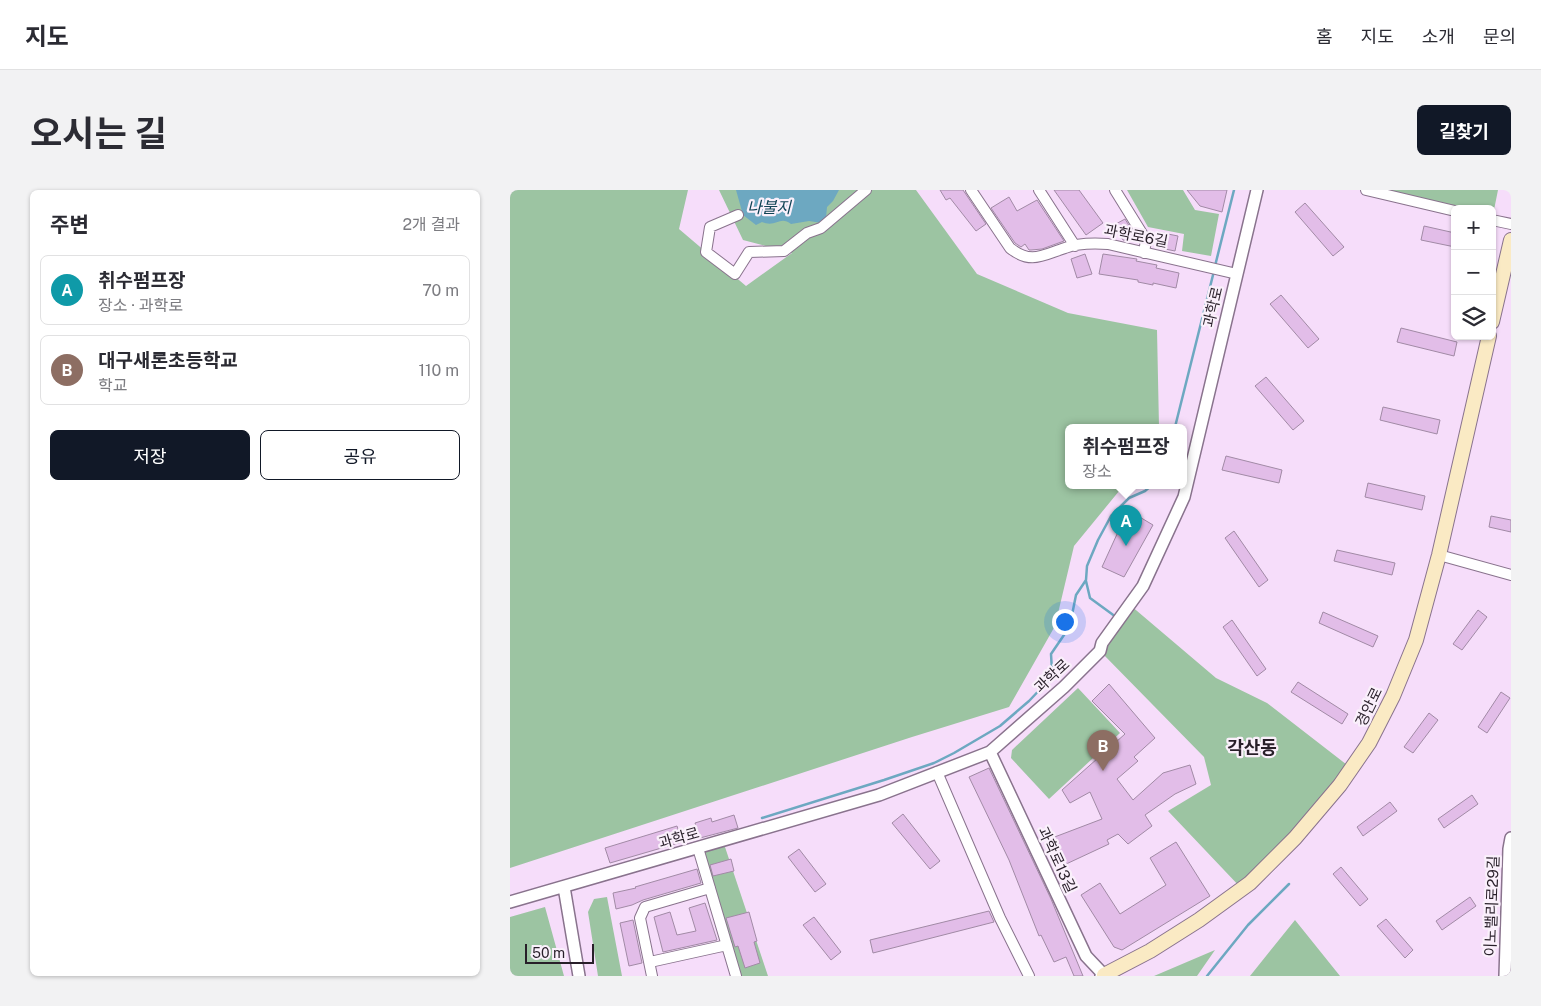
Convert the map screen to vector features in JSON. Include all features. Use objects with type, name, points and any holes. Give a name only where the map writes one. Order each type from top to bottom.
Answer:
[{"type":"main road","points":[[1496,305],[1511,240]]},
{"type":"main road","name":"경안로","points":[[1103,976],[1150,951],[1199,920],[1250,883],[1295,838],[1340,785],[1369,743],[1393,696],[1416,640],[1439,555],[1488,340]]},
{"type":"street","points":[[738,215],[710,227],[706,252],[735,274],[749,252],[784,251],[807,233],[821,228],[866,190]]},
{"type":"street","name":"과학로6길","points":[[971,190],[1010,248],[1025,258],[1046,256],[1066,247],[1094,243],[1108,244],[1237,274]]},
{"type":"street","points":[[1039,190],[1075,246]]},
{"type":"street","points":[[1115,190],[1146,240],[1144,253]]},
{"type":"street","name":"과학로","points":[[1187,484],[1256,190]]},
{"type":"street","points":[[1366,190],[1451,210]]},
{"type":"street","points":[[1496,221],[1511,224]]},
{"type":"street","name":"과학로","points":[[510,902],[878,795],[990,752],[1064,687],[1100,651],[1102,643],[1143,586],[1186,489]]},
{"type":"street","points":[[1439,555],[1511,575]]},
{"type":"street","name":"과학로13길","points":[[990,752],[1086,956],[1103,976]]},
{"type":"street","points":[[937,772],[1000,918],[1029,976]]},
{"type":"street","name":"이노밸리로29길","points":[[1505,976],[1509,849],[1511,838]]},
{"type":"street","points":[[698,848],[736,976]]},
{"type":"street","points":[[564,887],[579,976]]},
{"type":"street","points":[[652,976],[640,918],[645,907],[710,888]]},
{"type":"street","points":[[650,962],[727,945]]},
{"type":"green space","points":[[510,190],[688,190],[679,229],[746,286],[792,253],[743,240],[719,190],[916,190],[977,274],[1068,313],[1157,330],[1159,424],[1065,424],[1065,489],[1121,489],[1074,546],[1055,626],[1009,707],[510,868]]},
{"type":"green space","points":[[1127,190],[1183,190],[1195,210],[1219,214],[1211,256],[1182,251],[1184,234],[1148,227]]},
{"type":"green space","points":[[1388,190],[1498,190],[1495,205],[1451,205]]},
{"type":"green space","points":[[1130,605],[1216,678],[1267,703],[1351,768],[1242,889],[1168,811],[1211,785],[1204,757],[1100,651]]},
{"type":"green space","points":[[1078,688],[1120,733],[1049,799],[1011,758],[1012,750]]},
{"type":"green space","points":[[723,841],[768,976],[736,976],[698,848]]},
{"type":"green space","points":[[607,897],[622,976],[598,976],[588,912],[594,899]]},
{"type":"green space","points":[[545,907],[564,976],[510,976],[510,917]]},
{"type":"green space","points":[[1295,920],[1340,976],[1250,976]]},
{"type":"green space","points":[[1215,950],[1197,976],[1154,976]]},
{"type":"water","name":"나불지","points":[[736,190],[839,190],[827,207],[826,218],[822,223],[809,221],[791,224],[781,221],[771,224],[762,222],[756,225],[743,215]]},
{"type":"building","points":[[940,190],[963,190],[986,224],[976,231],[950,198],[946,200]]},
{"type":"building","points":[[1054,190],[1079,190],[1103,223],[1086,235]]},
{"type":"building","points":[[1187,190],[1227,190],[1222,212],[1200,206]]},
{"type":"building","points":[[1009,197],[1017,211],[1037,200],[1064,241],[1042,249],[1031,250],[1025,244],[1021,247],[1015,243],[991,208]]},
{"type":"building","points":[[1305,203],[1344,247],[1333,256],[1295,212]]},
{"type":"building","points":[[1125,219],[1136,237],[1127,241],[1123,240],[1114,225]]},
{"type":"building","points":[[1424,226],[1451,232],[1451,246],[1421,240]]},
{"type":"building","points":[[1158,232],[1178,236],[1175,251],[1155,247]]},
{"type":"building","points":[[1085,254],[1092,274],[1077,278],[1071,259]]},
{"type":"building","points":[[1103,254],[1137,259],[1136,261],[1157,265],[1156,268],[1179,273],[1176,288],[1099,274]]},
{"type":"building","points":[[1281,295],[1319,339],[1308,348],[1270,304]]},
{"type":"building","points":[[1401,328],[1457,342],[1454,356],[1397,342]]},
{"type":"building","points":[[1266,377],[1304,421],[1293,430],[1255,386]]},
{"type":"building","points":[[1383,407],[1440,420],[1437,434],[1380,420]]},
{"type":"building","points":[[1226,456],[1282,470],[1279,483],[1222,470]]},
{"type":"building","points":[[1368,483],[1425,496],[1422,510],[1365,497]]},
{"type":"building","points":[[1128,510],[1153,525],[1124,577],[1102,567]]},
{"type":"building","points":[[1491,516],[1511,520],[1511,532],[1489,527]]},
{"type":"building","points":[[1234,531],[1268,580],[1259,587],[1225,538]]},
{"type":"building","points":[[1337,550],[1395,563],[1392,575],[1334,561]]},
{"type":"building","points":[[1478,610],[1487,617],[1462,650],[1453,644]]},
{"type":"building","points":[[1323,612],[1378,636],[1373,647],[1319,623]]},
{"type":"building","points":[[1232,620],[1266,669],[1257,676],[1223,627]]},
{"type":"building","points":[[1298,682],[1348,714],[1342,724],[1291,692]]},
{"type":"building","points":[[1109,684],[1155,738],[1134,757],[1138,761],[1117,779],[1133,800],[1163,773],[1190,765],[1196,784],[1175,794],[1145,815],[1152,826],[1128,844],[1118,834],[1107,840],[1109,844],[1064,865],[1052,838],[1102,819],[1090,792],[1070,803],[1062,790],[1125,734],[1092,701]]},
{"type":"building","points":[[1501,692],[1510,698],[1487,733],[1478,727]]},
{"type":"building","points":[[1429,713],[1438,720],[1413,753],[1404,747]]},
{"type":"building","points":[[989,768],[1051,899],[1083,976],[1074,976],[1066,957],[1054,962],[1041,935],[1039,936],[1009,860],[969,777]]},
{"type":"building","points":[[1472,795],[1478,804],[1444,828],[1438,819]]},
{"type":"building","points":[[1390,802],[1397,811],[1363,836],[1357,827]]},
{"type":"building","points":[[903,814],[940,861],[930,869],[892,823]]},
{"type":"building","points":[[734,815],[738,828],[700,838],[695,823],[711,818],[712,822]]},
{"type":"building","points":[[677,826],[682,842],[610,863],[605,848]]},
{"type":"building","points":[[1176,842],[1210,896],[1122,950],[1114,947],[1081,895],[1100,883],[1120,914],[1166,885],[1150,858]]},
{"type":"building","points":[[799,849],[826,884],[815,892],[788,857]]},
{"type":"building","points":[[731,859],[734,871],[713,876],[710,865]]},
{"type":"building","points":[[1341,867],[1368,899],[1360,906],[1333,874]]},
{"type":"building","points":[[697,869],[701,883],[616,909],[613,893],[636,888]]},
{"type":"building","points":[[1470,897],[1476,906],[1442,930],[1436,921]]},
{"type":"building","points":[[705,903],[717,940],[663,952],[654,917],[670,912],[677,935],[696,931],[689,908]]},
{"type":"building","points":[[989,911],[994,922],[873,953],[870,940]]},
{"type":"building","points":[[749,912],[757,941],[754,942],[760,963],[745,968],[738,946],[735,947],[726,918]]},
{"type":"building","points":[[814,917],[841,952],[831,960],[803,925]]},
{"type":"building","points":[[1386,919],[1413,950],[1405,958],[1377,926]]},
{"type":"building","points":[[633,920],[642,963],[629,966],[620,923]]},
{"type":"waterway","points":[[1215,266],[1234,190]]},
{"type":"waterway","points":[[1176,424],[1214,271]]},
{"type":"waterway","points":[[762,818],[934,763],[1000,726],[1029,701],[1047,682],[1052,671],[1051,654],[1064,635],[1072,615],[1076,595],[1086,580],[1087,566],[1098,540],[1111,516],[1129,498],[1147,489]]},
{"type":"waterway","points":[[1086,581],[1090,598],[1116,617]]},
{"type":"waterway","points":[[1207,976],[1248,925],[1289,884]]},
{"type":"place","name":"취수펌프장","points":[[1126,546]]},
{"type":"place","name":"대구새론초등학교","points":[[1103,771]]},
{"type":"district","name":"각산동","points":[[1252,748]]}]
